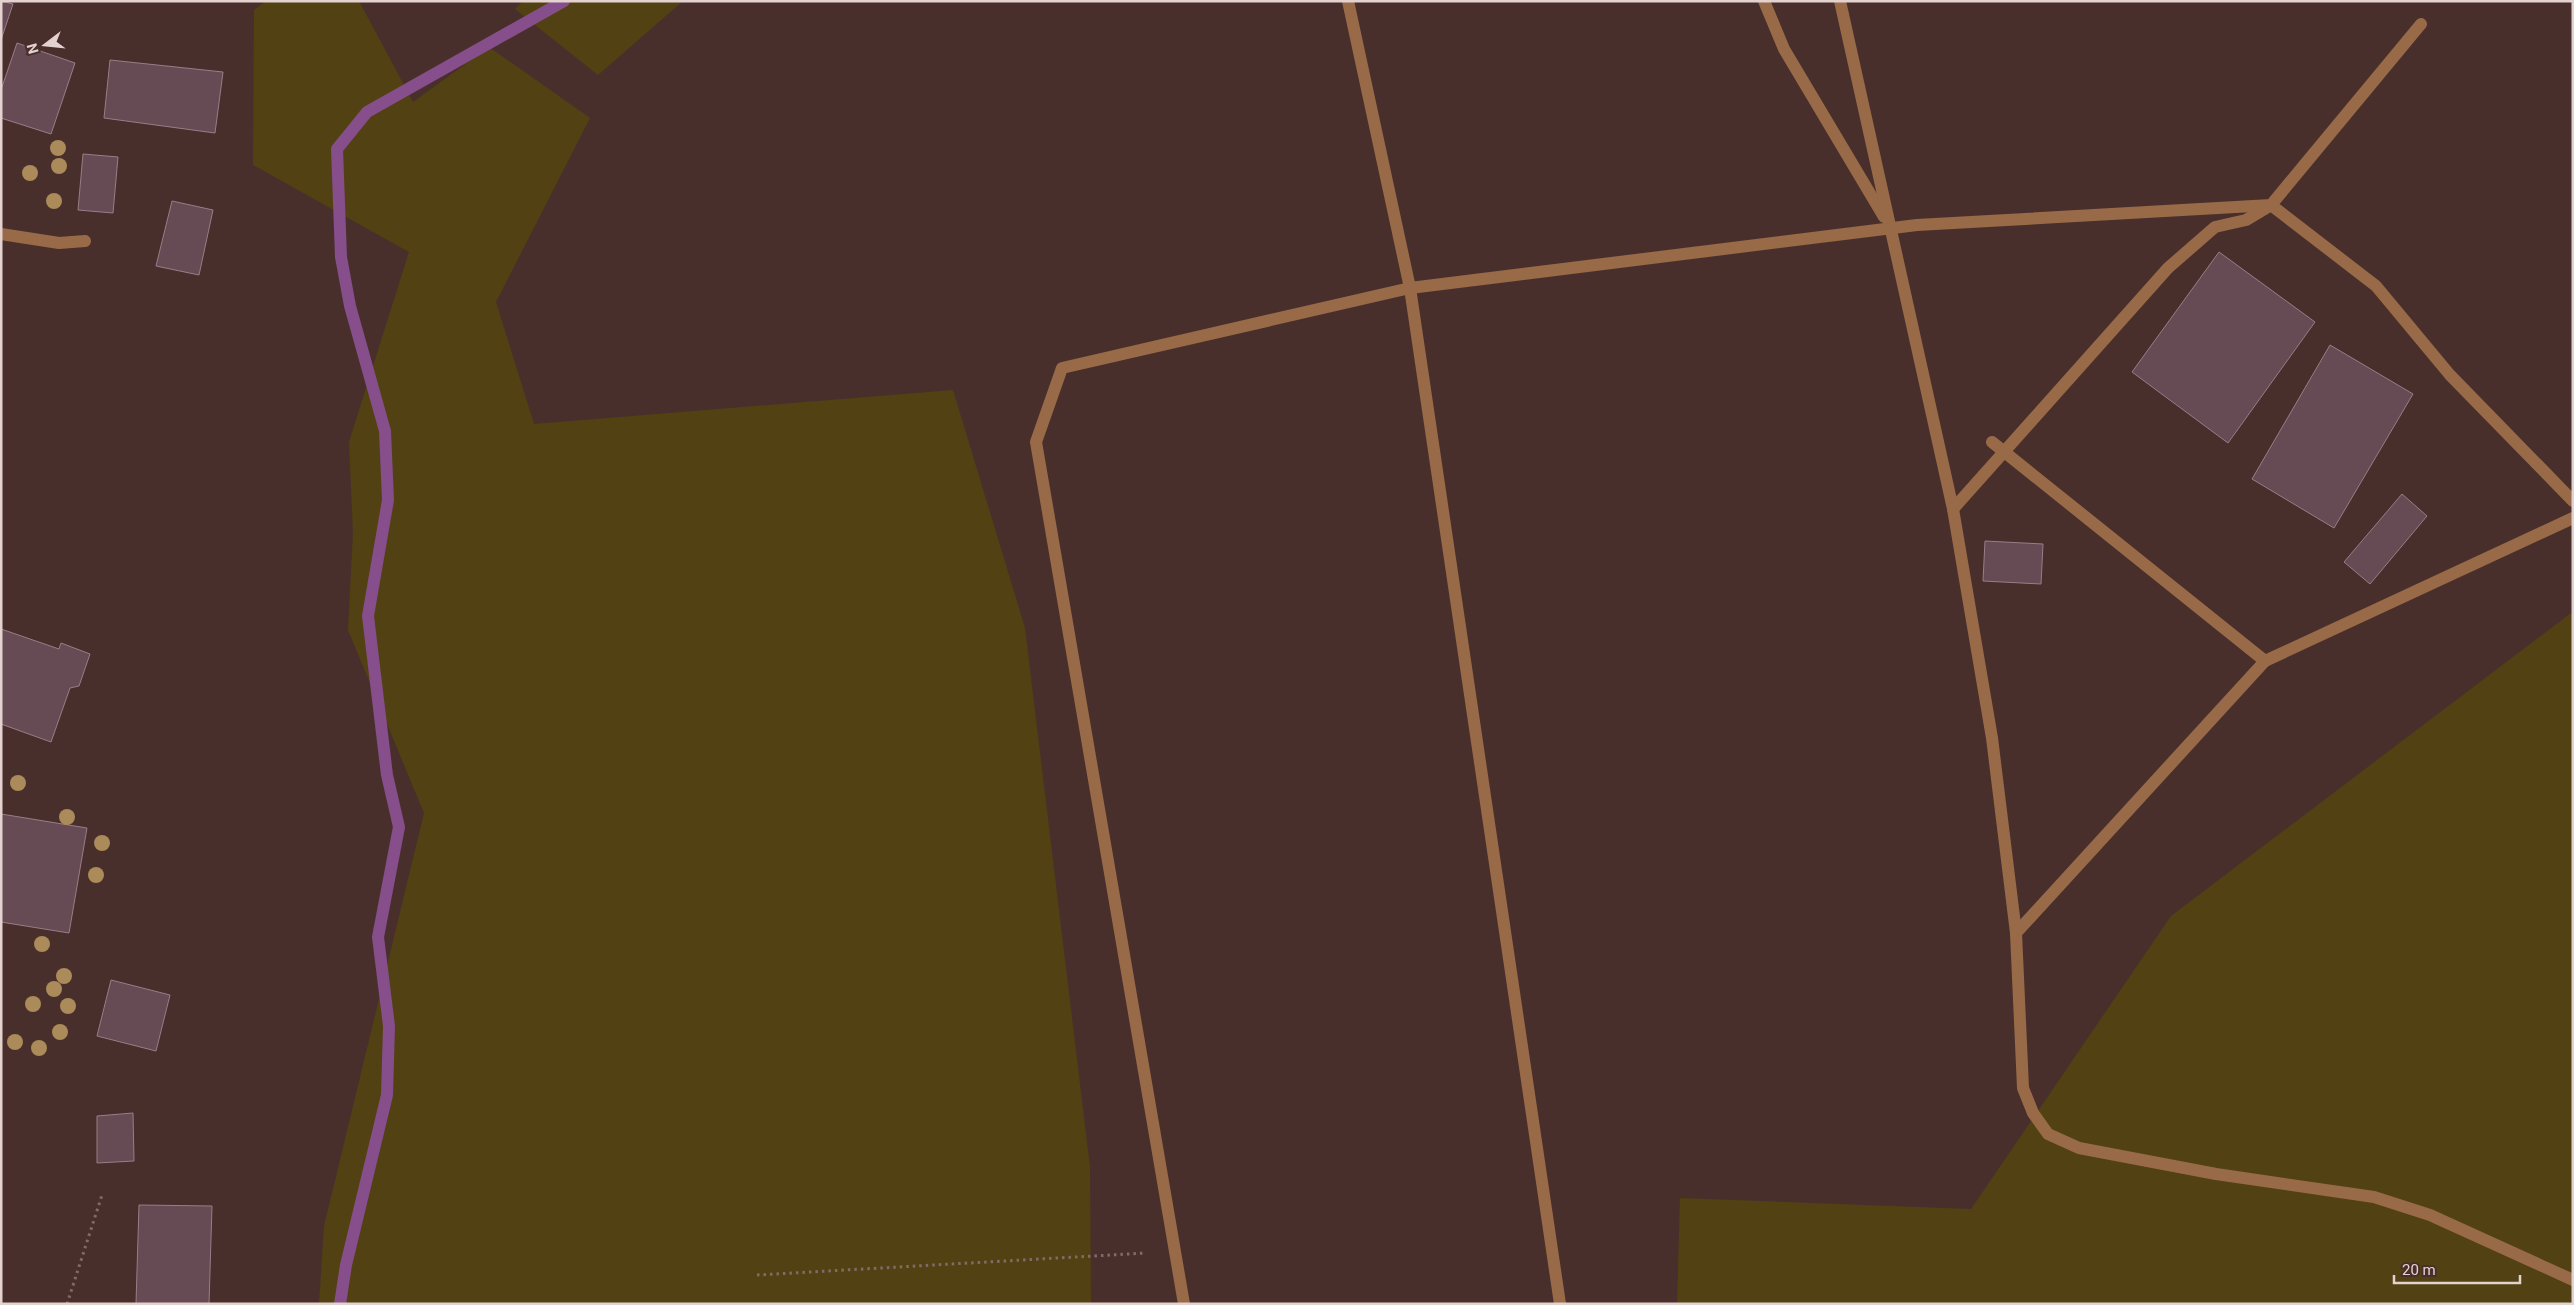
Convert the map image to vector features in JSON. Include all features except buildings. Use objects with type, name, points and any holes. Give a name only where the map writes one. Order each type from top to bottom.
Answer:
[{"type":"street","points":[[1348,1],[1410,288],[1560,1304]]},
{"type":"street","points":[[1764,1],[1784,49],[1890,228]]},
{"type":"street","points":[[1840,1],[1953,509],[1992,738],[2016,932],[2023,1088],[2033,1113],[2048,1134],[2078,1148],[2186,1169],[2374,1197],[2430,1215],[2573,1280]]},
{"type":"street","points":[[1953,509],[2168,268],[2215,226],[2246,220],[2271,204],[2422,24]]},
{"type":"street","points":[[1184,1304],[1177,1251],[1036,442],[1062,368],[1410,288],[1890,228],[2271,204],[2376,286],[2450,375],[2573,501]]},
{"type":"street","points":[[1,234],[59,243],[85,241]]},
{"type":"street","points":[[1992,442],[2265,661]]},
{"type":"street","points":[[2016,932],[2265,661],[2573,518]]},
{"type":"path","points":[[67,1304],[102,1195]]},
{"type":"path","points":[[757,1275],[1177,1251]]},
{"type":"shaded area","points":[[266,1],[359,1],[413,102],[489,47],[590,118],[496,302],[534,424],[953,390],[1025,628],[1090,1167],[1091,1304],[319,1304],[324,1226],[424,813],[348,630],[353,533],[349,442],[409,252],[253,165],[254,10]]},
{"type":"shaded area","points":[[523,1],[683,1],[598,75],[515,9]]},
{"type":"shaded area","points":[[2571,613],[2573,615],[2573,1298],[2568,1304],[1677,1304],[1680,1198],[1971,1209],[2171,916]]},
{"type":"waterway","points":[[340,1304],[346,1265],[387,1095],[389,1026],[378,937],[399,827],[387,775],[368,616],[388,500],[385,431],[350,306],[341,257],[337,149],[367,112],[564,1]]}]
